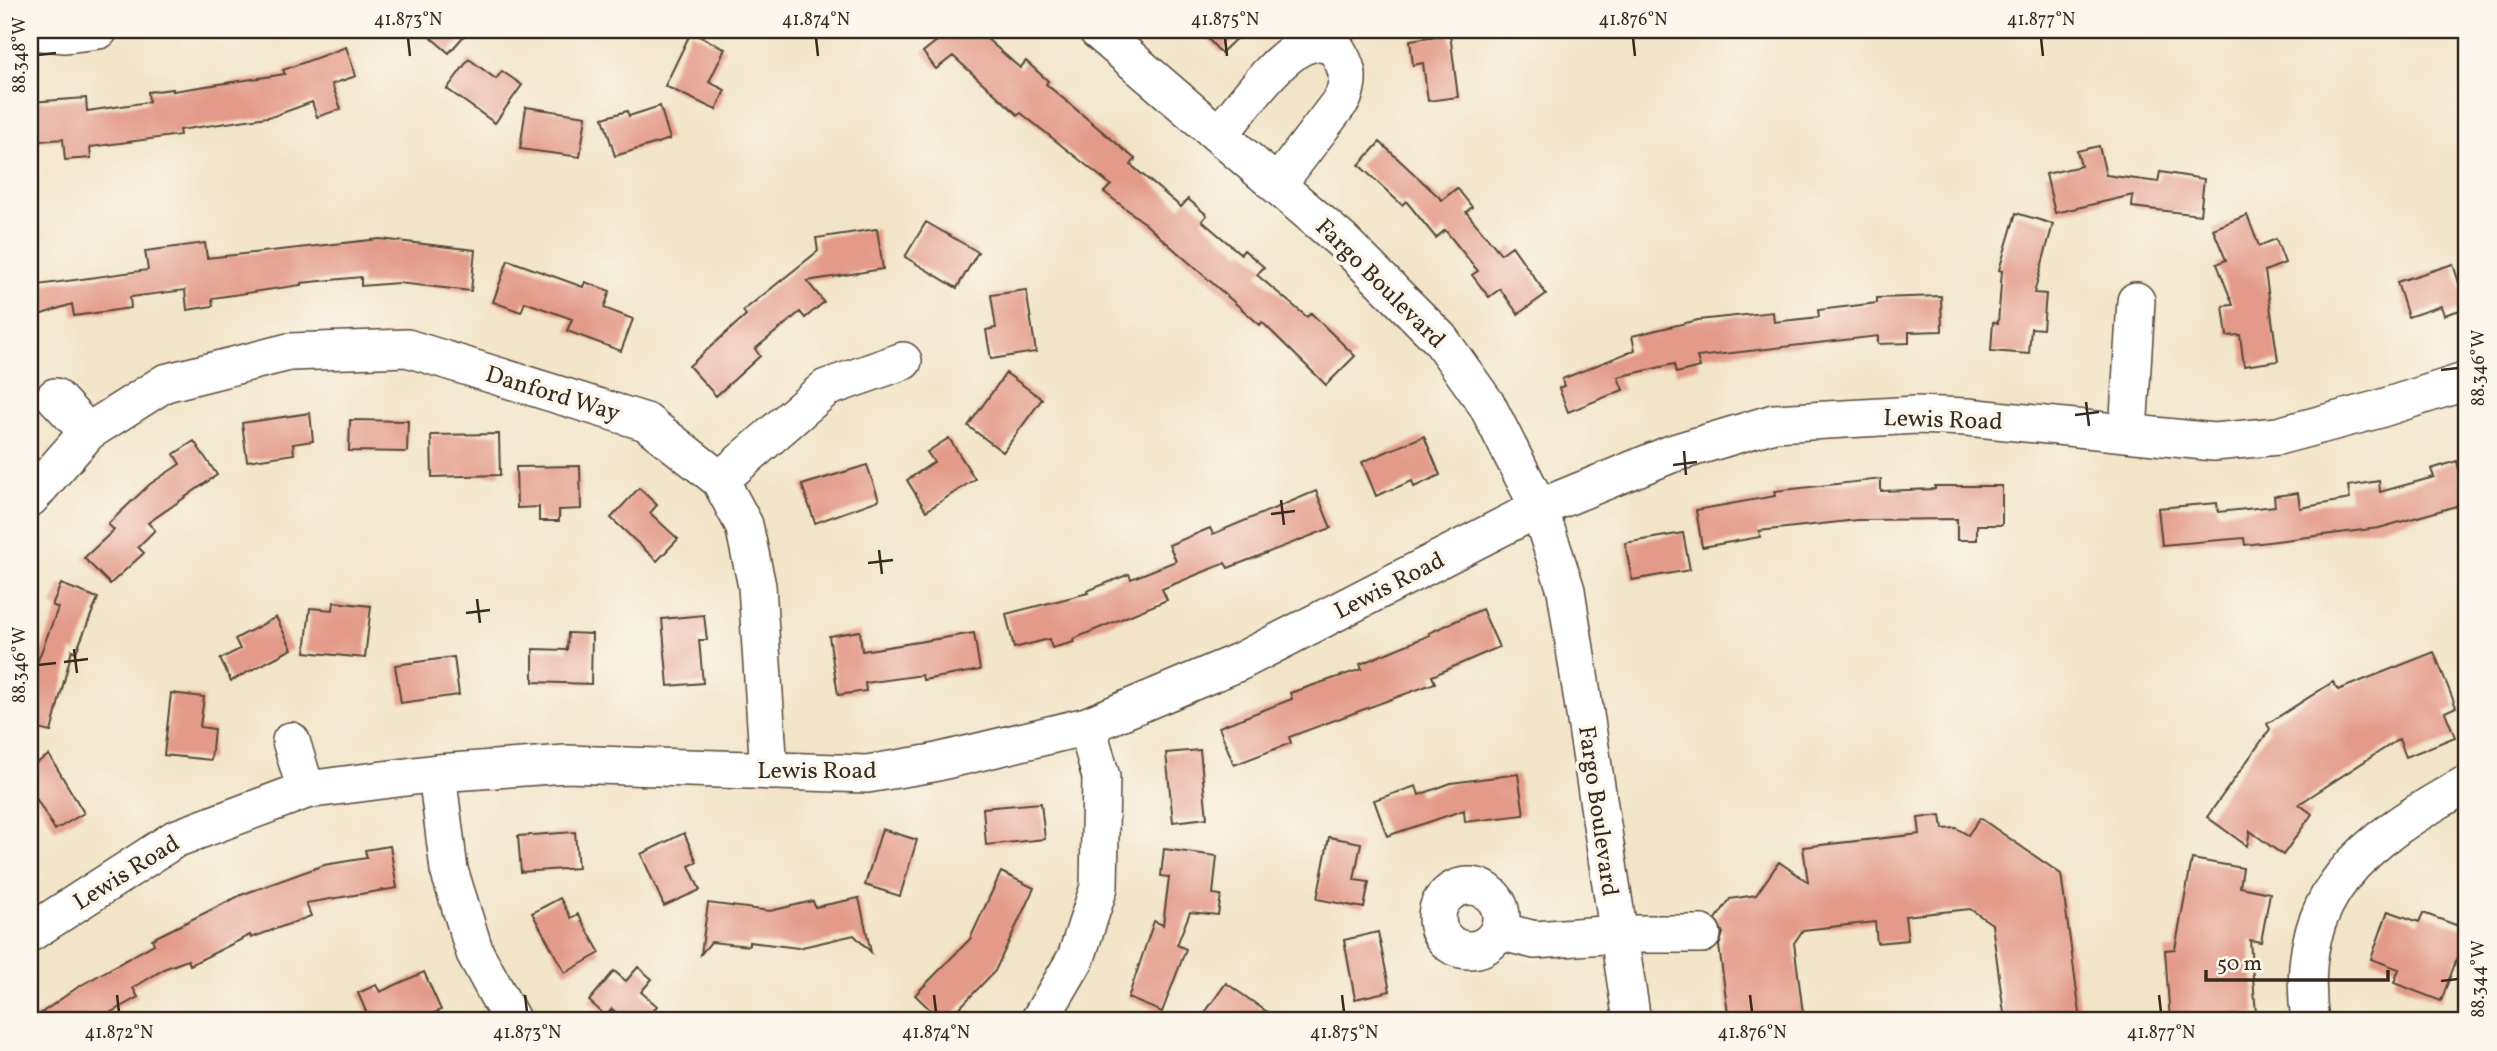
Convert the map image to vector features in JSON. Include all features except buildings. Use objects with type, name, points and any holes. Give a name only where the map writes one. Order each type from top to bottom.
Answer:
[{"type":"street","points":[[30,31],[66,34],[99,30]]},
{"type":"street","name":"Fargo Boulevard","points":[[1097,30],[1342,241],[1440,339],[1487,405],[1539,508],[1566,590],[1632,1021]]},
{"type":"street","points":[[1219,135],[1284,59],[1297,48],[1315,42],[1335,47],[1348,67],[1349,82],[1343,98],[1277,185]]},
{"type":"street","points":[[2128,433],[2136,301]]},
{"type":"street","name":"Danford Way","points":[[30,498],[88,432],[165,383],[289,352],[407,348],[646,422],[720,480],[744,525],[757,586],[769,771]]},
{"type":"street","points":[[720,480],[826,388],[903,361]]},
{"type":"street","name":"Lewis Road","points":[[32,926],[175,839],[306,790],[437,773],[565,764],[867,774],[933,763],[1087,726],[1240,663],[1539,508],[1671,454],[1774,423],[1916,415],[2214,442],[2278,436],[2376,410],[2467,381]]},
{"type":"street","points":[[55,397],[88,432]]},
{"type":"street","points":[[1042,1020],[1076,958],[1099,887],[1101,777],[1087,726]]},
{"type":"street","points":[[291,741],[306,790]]},
{"type":"street","points":[[437,773],[449,870],[475,953],[512,1021]]},
{"type":"street","points":[[2310,1021],[2305,972],[2311,937],[2338,882],[2361,854],[2387,833],[2467,784]]},
{"type":"street","points":[[1499,931],[1535,940],[1618,934],[1702,934]]}]
